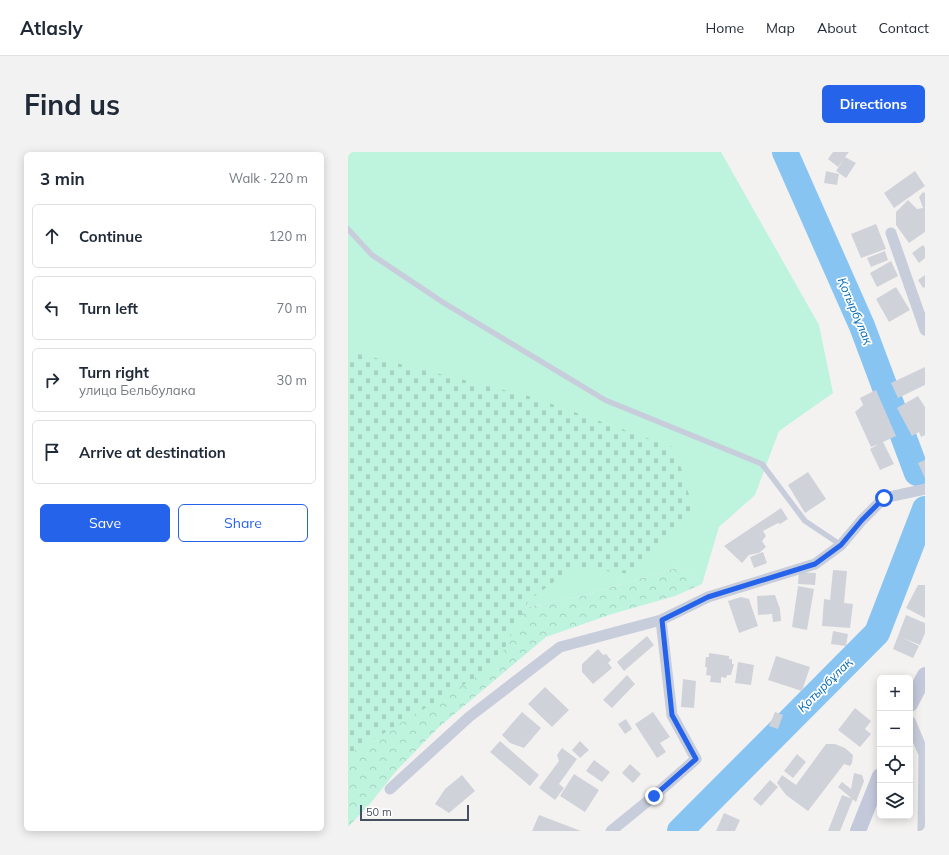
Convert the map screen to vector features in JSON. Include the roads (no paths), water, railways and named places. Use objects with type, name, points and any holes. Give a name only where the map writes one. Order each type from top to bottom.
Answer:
[{"type":"main road","points":[[913,698],[925,675]]},
{"type":"main road","points":[[858,831],[877,783]]},
{"type":"street","points":[[891,233],[925,330]]},
{"type":"street","points":[[390,789],[468,717],[560,647],[662,620],[708,597],[815,564],[841,545],[862,520],[884,498],[925,489]]},
{"type":"street","points":[[611,831],[696,759],[672,715],[662,620]]},
{"type":"street","points":[[913,728],[924,754],[923,831]]},
{"type":"lane","points":[[348,229],[372,255],[444,303],[604,400],[762,464],[805,522],[841,545]]},
{"type":"waterway","name":"Қотырбұлақ","points":[[785,152],[862,326],[917,473]]},
{"type":"waterway","name":"Қотырбұлақ","points":[[680,831],[877,633],[925,509]]}]
